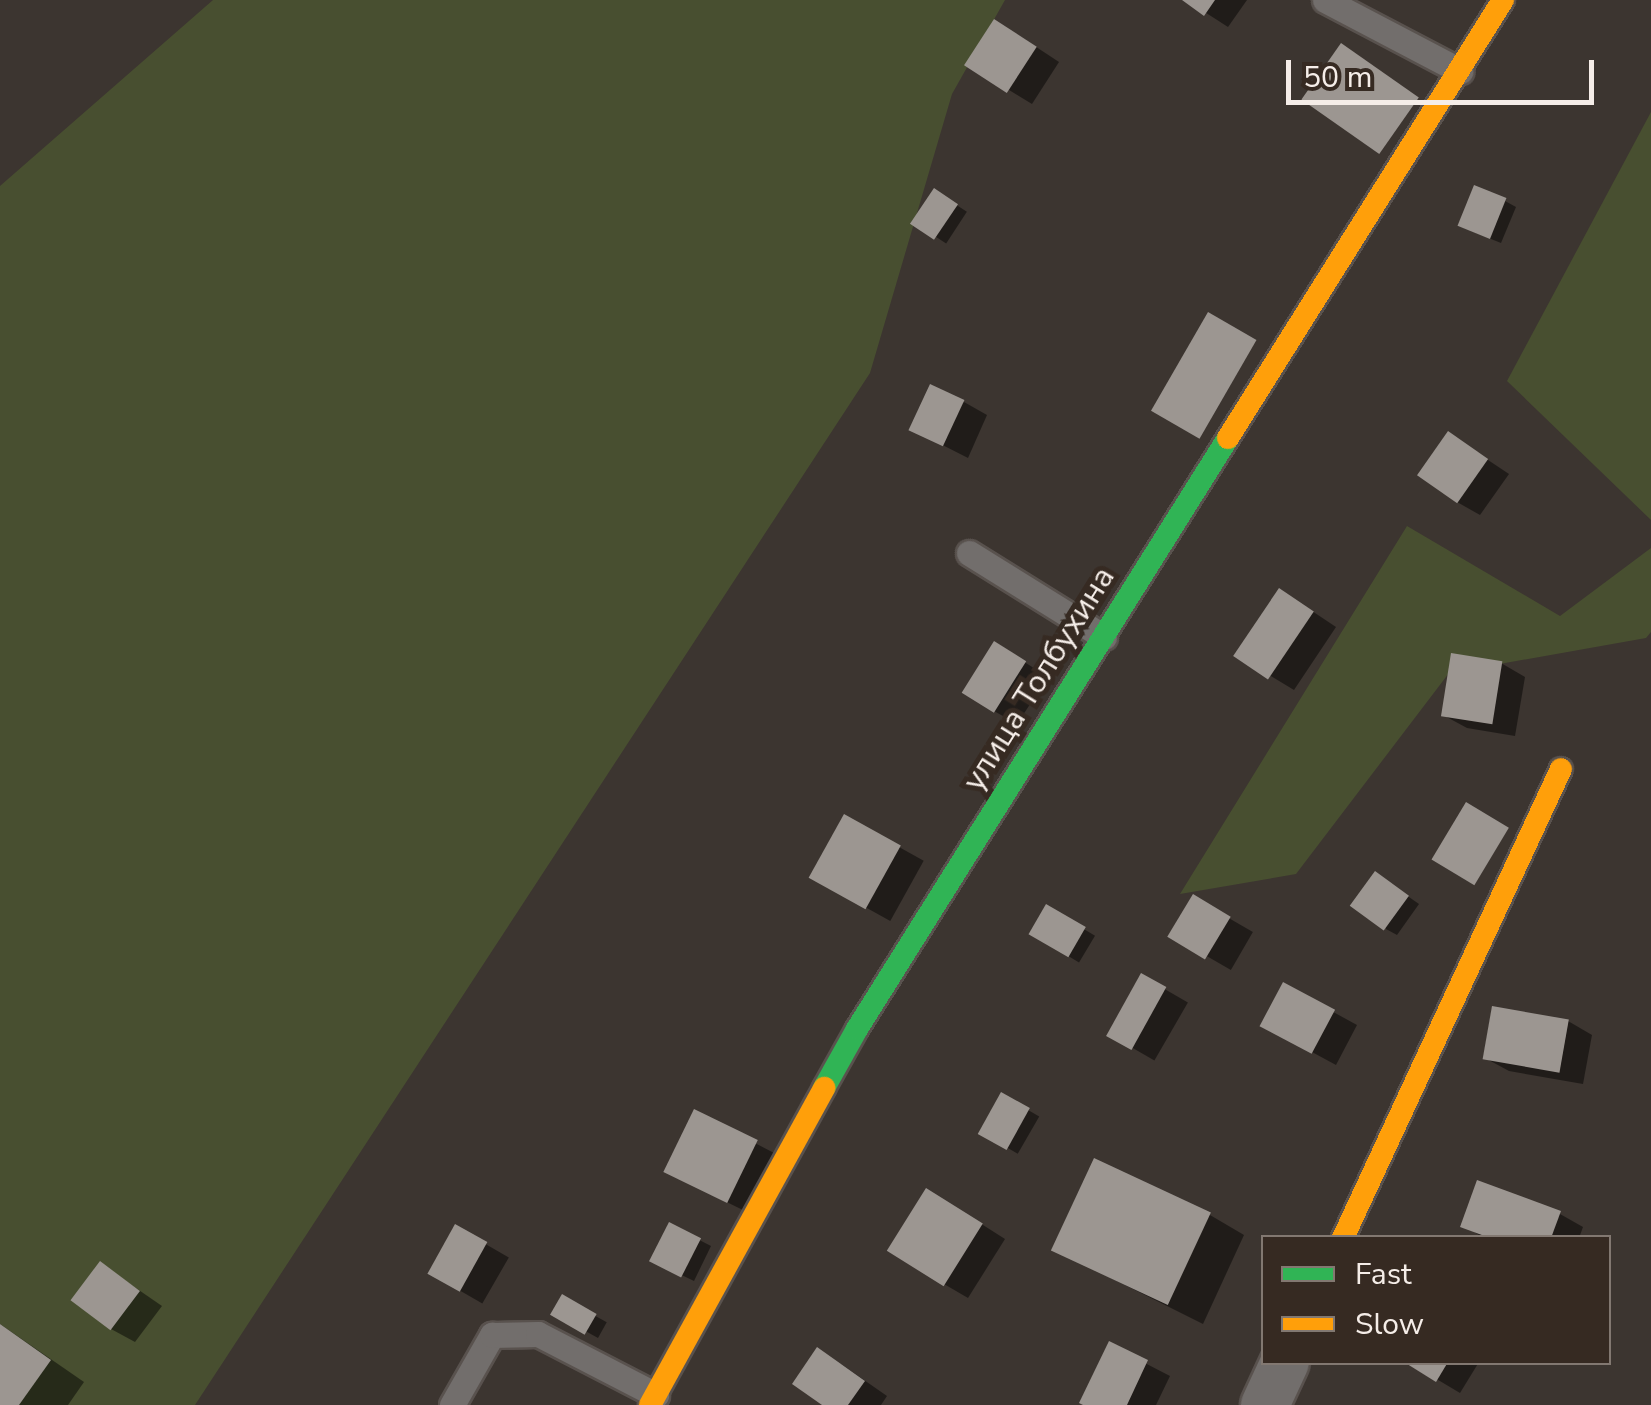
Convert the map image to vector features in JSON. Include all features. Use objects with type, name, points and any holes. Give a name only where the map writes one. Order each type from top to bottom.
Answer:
[{"type":"street","name":"улица Толбухина","points":[[653,1400],[857,1029],[1503,0]]},
{"type":"street","points":[[1344,1235],[1561,770]]},
{"type":"street","points":[[1265,1405],[1284,1365]]},
{"type":"lane","points":[[1336,3],[1460,70]]},
{"type":"lane","points":[[969,553],[1104,637]]},
{"type":"lane","points":[[452,1405],[492,1335],[538,1334],[653,1400]]},
{"type":"green space","points":[[213,0],[1005,0],[952,94],[870,373],[195,1405],[0,1405],[0,186]]},
{"type":"green space","points":[[1651,112],[1651,520],[1507,381]]},
{"type":"green space","points":[[1407,526],[1560,616],[1651,548],[1651,632],[1646,638],[1449,673],[1296,874],[1180,894]]},
{"type":"building","points":[[1182,0],[1215,0],[1204,16]]},
{"type":"building","points":[[994,19],[1037,47],[1007,93],[964,65]]},
{"type":"building","points":[[1341,43],[1419,97],[1379,154],[1301,100]]},
{"type":"building","points":[[1474,185],[1506,198],[1490,239],[1458,226]]},
{"type":"building","points":[[934,188],[958,204],[934,240],[910,224]]},
{"type":"building","points":[[1208,312],[1256,340],[1199,439],[1151,411]]},
{"type":"building","points":[[930,384],[964,400],[943,446],[908,430]]},
{"type":"building","points":[[1448,431],[1488,459],[1457,503],[1417,475]]},
{"type":"building","points":[[1279,588],[1314,611],[1268,679],[1233,656]]},
{"type":"building","points":[[994,641],[1026,661],[994,713],[962,693]]},
{"type":"building","points":[[1451,653],[1502,661],[1492,724],[1441,716]]},
{"type":"building","points":[[1466,802],[1509,828],[1474,885],[1431,859]]},
{"type":"building","points":[[844,814],[901,846],[865,909],[809,878]]},
{"type":"building","points":[[1375,871],[1409,896],[1384,930],[1350,906]]},
{"type":"building","points":[[1193,894],[1231,917],[1205,960],[1167,937]]},
{"type":"building","points":[[1046,904],[1086,927],[1068,957],[1028,934]]},
{"type":"building","points":[[1141,973],[1166,987],[1131,1050],[1106,1036]]},
{"type":"building","points":[[1283,982],[1335,1010],[1312,1054],[1260,1026]]},
{"type":"building","points":[[1492,1006],[1569,1020],[1559,1073],[1483,1059]]},
{"type":"building","points":[[1001,1092],[1030,1108],[1007,1150],[978,1134]]},
{"type":"building","points":[[694,1109],[758,1140],[727,1203],[663,1172]]},
{"type":"building","points":[[1094,1158],[1211,1213],[1168,1305],[1051,1250]]},
{"type":"building","points":[[1477,1180],[1561,1211],[1552,1235],[1482,1235],[1460,1227]]},
{"type":"building","points":[[926,1188],[983,1224],[944,1286],[887,1251]]},
{"type":"building","points":[[669,1222],[701,1238],[681,1278],[649,1261]]},
{"type":"building","points":[[455,1224],[487,1242],[460,1292],[427,1274]]},
{"type":"building","points":[[100,1261],[140,1291],[110,1330],[71,1300]]},
{"type":"building","points":[[562,1294],[597,1314],[585,1335],[550,1315]]},
{"type":"building","points":[[0,1324],[51,1360],[19,1405],[0,1405]]},
{"type":"building","points":[[1109,1341],[1148,1360],[1127,1405],[1083,1405],[1079,1403]]},
{"type":"building","points":[[817,1347],[865,1381],[848,1405],[822,1405],[792,1384]]},
{"type":"building","points":[[1409,1365],[1446,1365],[1436,1382]]},
{"type":"traffic: fast","points":[[824,1088],[857,1029],[1228,438]]},
{"type":"traffic: slow","points":[[1228,438],[1503,0]]},
{"type":"traffic: slow","points":[[1344,1235],[1561,769]]},
{"type":"traffic: slow","points":[[650,1405],[824,1088]]}]
